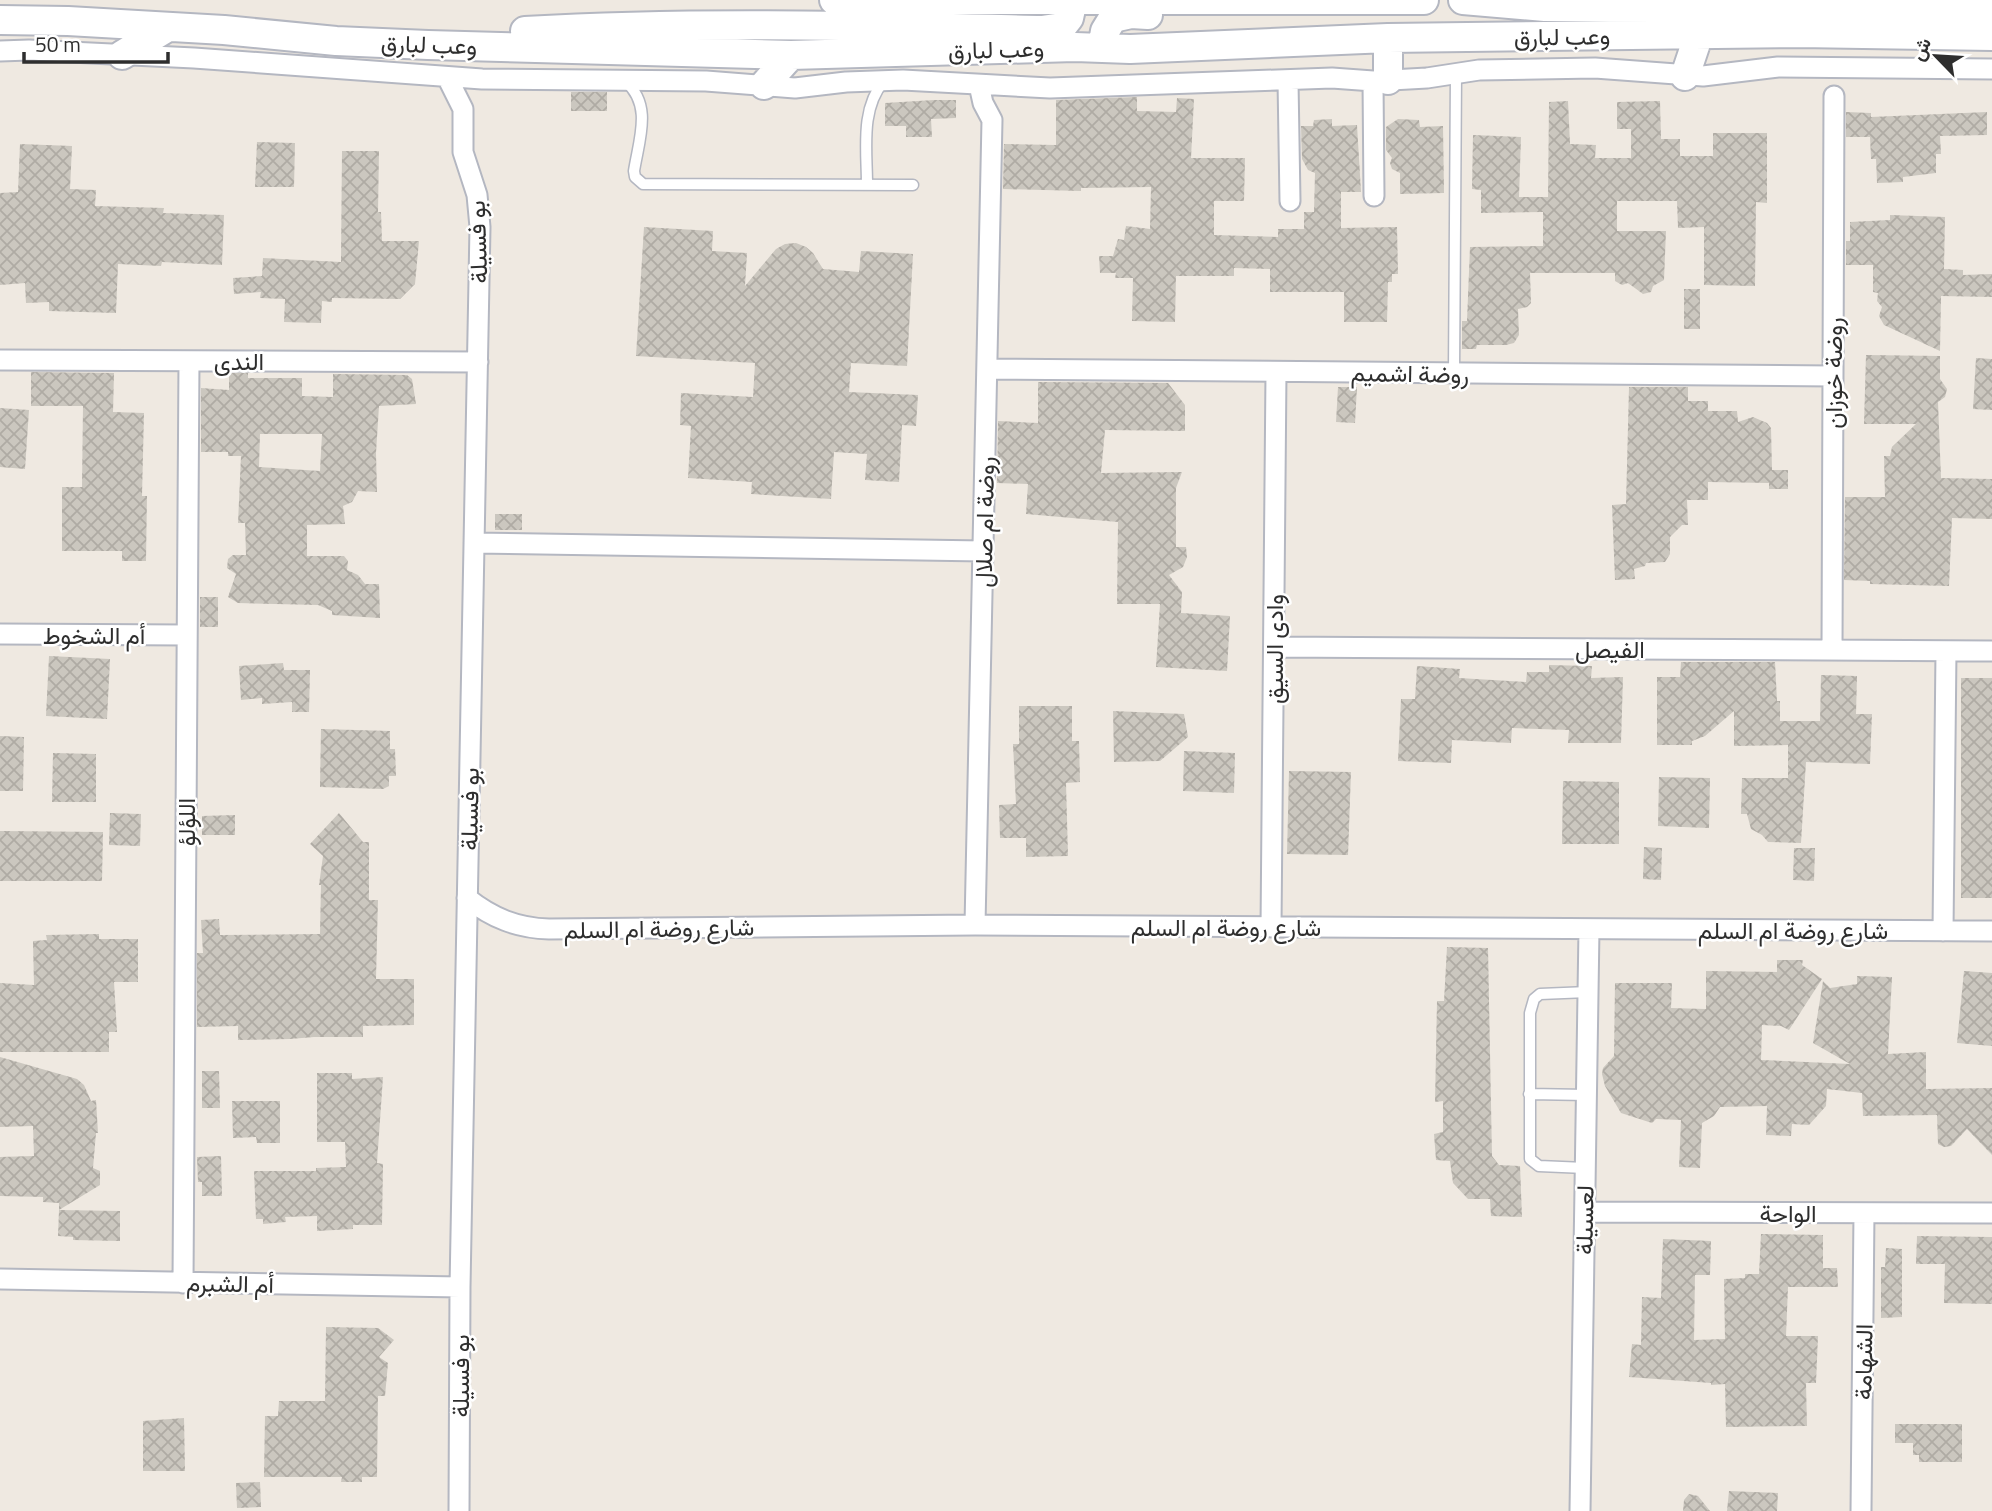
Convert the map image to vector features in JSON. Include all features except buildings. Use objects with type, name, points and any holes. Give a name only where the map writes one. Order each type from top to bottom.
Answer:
[{"type":"street","name":"وعب لبارق","points":[[834,0],[1424,0]]},
{"type":"street","points":[[428,45],[496,33],[625,25],[1055,29],[1062,27],[1069,18],[1073,0]]},
{"type":"street","points":[[1036,1],[1040,12],[1055,29],[1092,48],[1113,18],[1131,14],[1226,16],[1339,0]]},
{"type":"street","name":"وعب لبارق","points":[[1463,0],[1545,6],[1707,3],[1992,8]]},
{"type":"street","name":"وعب لبارق","points":[[0,20],[168,27],[337,41],[791,55],[1130,49],[1388,38],[1799,33],[1992,36]]},
{"type":"street","points":[[122,55],[168,27]]},
{"type":"street","points":[[1685,76],[1699,34]]},
{"type":"street","points":[[1374,196],[1380,81],[1388,38]]},
{"type":"street","points":[[0,51],[194,58],[482,79],[706,81],[807,88],[846,82],[884,81],[1061,88],[1332,78],[1380,81],[1427,78],[1479,70],[1595,68],[1685,76],[1714,76],[1757,68],[1992,69]]},
{"type":"street","points":[[764,85],[791,55]]},
{"type":"street","points":[[1817,67],[1822,84],[1834,96],[1844,84],[1848,68]]},
{"type":"street","name":"بو فسيلة","points":[[447,77],[463,109],[463,152],[480,211],[460,1287],[459,1511]]},
{"type":"street","points":[[463,109],[475,95],[482,79]]},
{"type":"street","points":[[1288,81],[1290,201]]},
{"type":"street","points":[[979,85],[983,103],[992,120],[1003,104],[1009,87]]},
{"type":"street","name":"روضة خوزان","points":[[1832,650],[1834,96]]},
{"type":"street","name":"روضة ام صلال","points":[[975,925],[992,120]]},
{"type":"street","name":"الندى","points":[[0,360],[478,362]]},
{"type":"street","name":"اللؤلؤ","points":[[183,1283],[189,360]]},
{"type":"street","name":"روضة اشميم","points":[[987,369],[1833,376]]},
{"type":"street","name":"وادى السيق","points":[[1271,927],[1276,372]]},
{"type":"street","points":[[474,543],[984,551]]},
{"type":"street","name":"أم الشخوط","points":[[0,634],[187,635]]},
{"type":"street","name":"الفيصل","points":[[1274,647],[1992,651]]},
{"type":"street","points":[[1943,931],[1946,651]]},
{"type":"street","name":"شارع روضة ام السلم","points":[[467,898],[505,922],[534,929],[975,925],[1992,931]]},
{"type":"street","name":"لعسيلة","points":[[1580,1511],[1589,929]]},
{"type":"street","name":"الواحة","points":[[1584,1212],[1992,1213]]},
{"type":"street","name":"الشهامة","points":[[1861,1511],[1864,1213]]},
{"type":"street","name":"أم الشبرم","points":[[0,1279],[460,1287]]},
{"type":"lane","points":[[1454,373],[1456,73]]},
{"type":"lane","points":[[625,80],[639,96],[642,107],[634,171],[635,177],[643,184],[913,186]]},
{"type":"lane","points":[[867,185],[869,107],[884,81]]},
{"type":"lane","points":[[1585,1168],[1545,1167],[1534,1164],[1529,1153],[1530,1013],[1534,999],[1548,993],[1588,992]]},
{"type":"lane","points":[[1529,1094],[1587,1095]]}]
